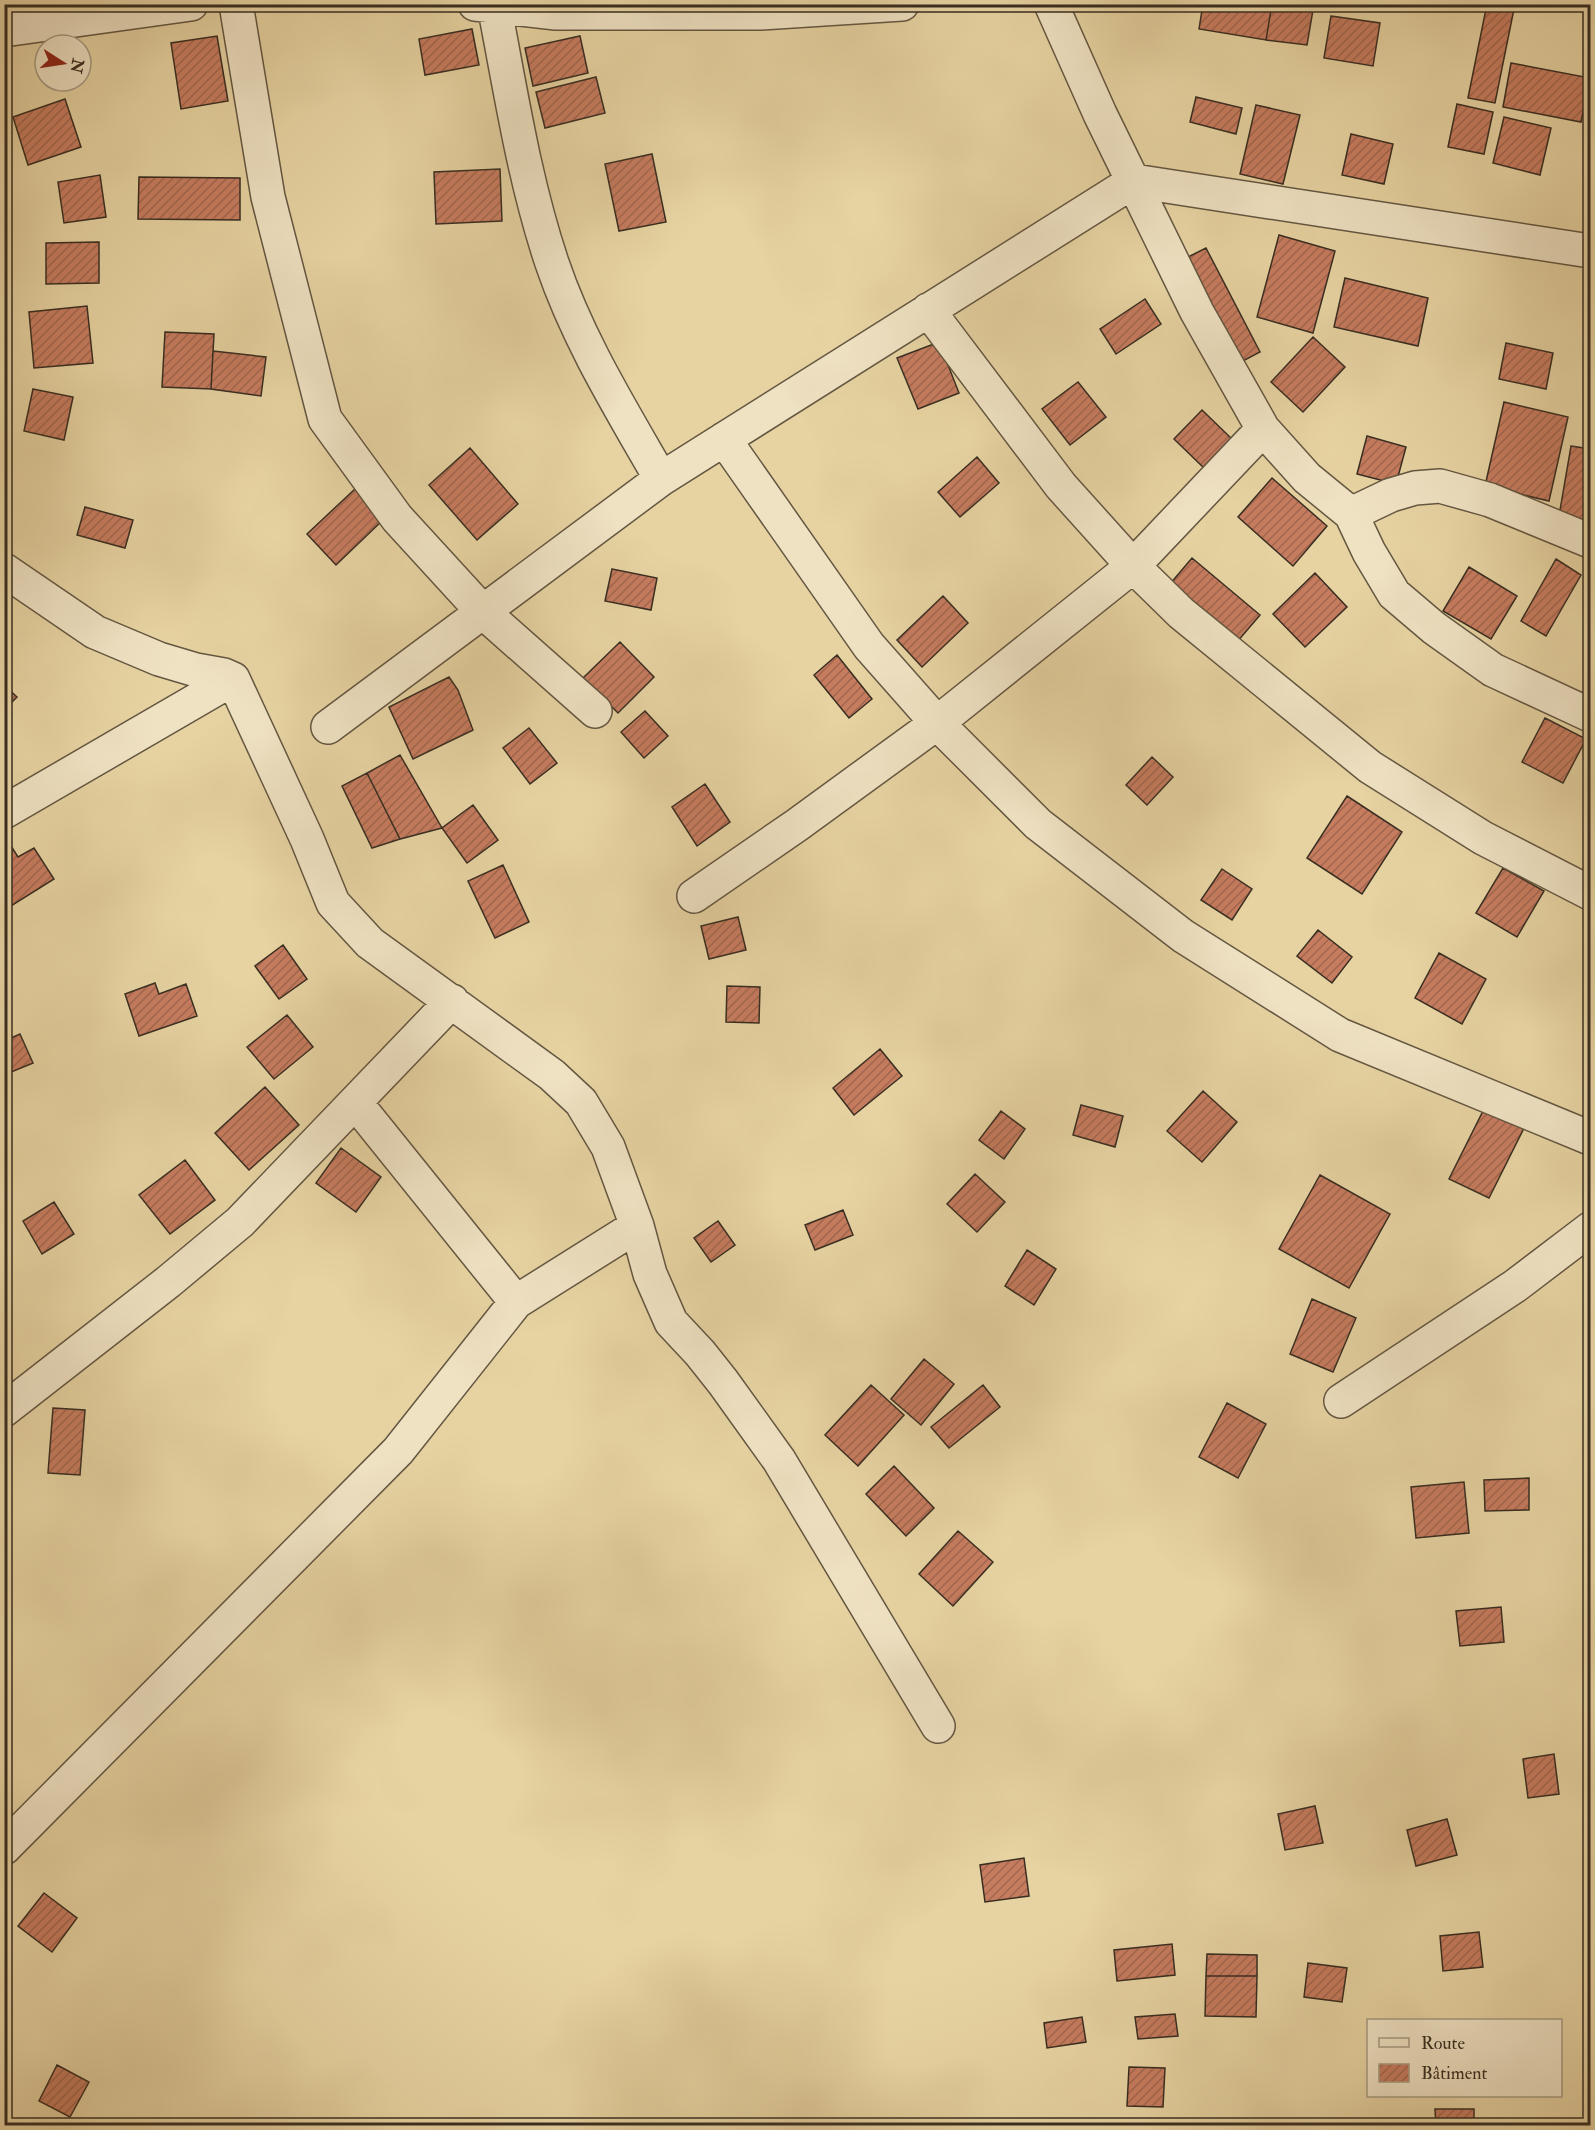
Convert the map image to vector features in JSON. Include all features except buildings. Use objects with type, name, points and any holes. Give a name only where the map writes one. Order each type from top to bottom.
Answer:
[{"type":"street","points":[[236,4],[268,197],[325,419],[397,518],[483,612],[595,711]]},
{"type":"street","points":[[661,479],[591,356],[552,264],[484,5],[555,9],[760,13],[902,4]]},
{"type":"street","points":[[1051,4],[1100,114],[1197,312],[1263,429],[1307,478],[1352,514],[1394,594],[1493,670],[1590,715]]},
{"type":"street","points":[[4,30],[181,5]]},
{"type":"street","points":[[328,727],[661,479],[1134,181],[1590,251]]},
{"type":"street","points":[[928,310],[1061,486],[1133,566],[1181,613],[1370,766],[1483,838],[1590,893]]},
{"type":"street","points":[[693,896],[797,825],[937,723],[1133,566],[1263,429]]},
{"type":"street","points":[[724,439],[869,646],[937,723],[1038,824],[1183,936],[1340,1035],[1590,1138]]},
{"type":"street","points":[[1352,514],[1399,493],[1415,488],[1440,486],[1490,500],[1590,541]]},
{"type":"street","points":[[4,570],[95,632],[159,660],[233,679],[307,839],[333,903],[370,943],[552,1075],[581,1102],[608,1147],[637,1226],[650,1274],[671,1322],[723,1382],[779,1460],[938,1726]]},
{"type":"street","points":[[4,812],[233,679]]},
{"type":"street","points":[[4,1410],[168,1282],[240,1222],[452,1001]]},
{"type":"street","points":[[355,1102],[516,1302]]},
{"type":"street","points":[[4,1848],[398,1451],[516,1302],[637,1226]]},
{"type":"street","points":[[1341,1401],[1515,1286],[1590,1229]]}]
